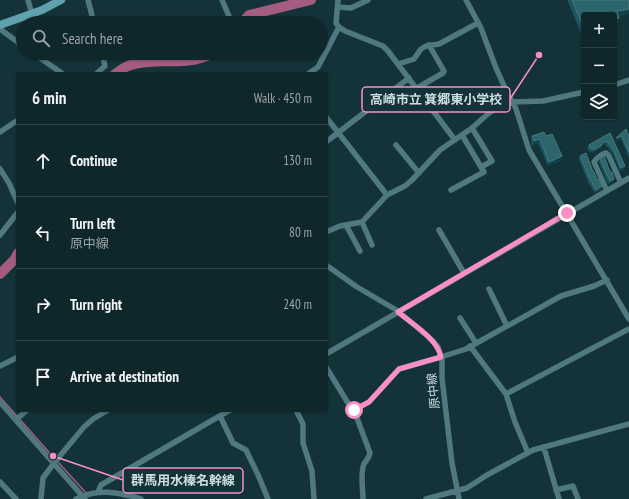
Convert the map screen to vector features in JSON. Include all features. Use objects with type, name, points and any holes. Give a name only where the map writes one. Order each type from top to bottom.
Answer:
[{"type":"main road","points":[[27,16],[61,0]]},
{"type":"main road","points":[[0,26],[16,20]]},
{"type":"street","points":[[28,0],[32,14]]},
{"type":"street","points":[[88,0],[92,16]]},
{"type":"street","points":[[222,0],[229,16]]},
{"type":"street","points":[[338,0],[336,23],[339,27],[345,31],[383,46],[417,88],[455,140]]},
{"type":"street","points":[[338,7],[351,8],[368,0]]},
{"type":"street","points":[[466,0],[478,23],[509,97],[514,102],[528,150],[629,319]]},
{"type":"street","points":[[398,64],[414,59],[421,49],[429,45],[439,44],[478,23]]},
{"type":"street","points":[[328,48],[339,27]]},
{"type":"street","points":[[0,29],[16,41]]},
{"type":"street","points":[[417,88],[444,71],[429,45]]},
{"type":"street","points":[[43,60],[60,72]]},
{"type":"street","points":[[98,72],[105,66],[104,60]]},
{"type":"street","points":[[311,72],[318,67],[322,60]]},
{"type":"street","points":[[328,140],[409,78]]},
{"type":"street","points":[[617,84],[629,80]]},
{"type":"street","points":[[328,231],[346,225],[362,222],[387,196],[405,186],[440,150],[472,128],[494,109],[514,102],[543,101],[581,93]]},
{"type":"street","points":[[328,120],[387,196]]},
{"type":"street","points":[[0,132],[16,121]]},
{"type":"street","points":[[472,128],[492,161],[481,168]]},
{"type":"street","points":[[450,190],[484,172],[462,135]]},
{"type":"street","points":[[396,145],[418,173]]},
{"type":"street","points":[[607,191],[594,162],[603,154],[606,153],[609,156],[620,183]]},
{"type":"street","points":[[0,169],[9,183],[16,199]]},
{"type":"street","points":[[328,353],[629,178]]},
{"type":"street","points":[[0,235],[16,215]]},
{"type":"street","points":[[362,222],[372,245]]},
{"type":"street","points":[[346,225],[360,251]]},
{"type":"street","points":[[439,230],[464,273]]},
{"type":"street","name":"原中線","points":[[328,266],[357,288],[398,312],[433,341],[438,347],[441,357],[444,398],[459,499]]},
{"type":"street","points":[[354,410],[369,402],[399,369],[441,357],[470,346],[561,296],[594,286],[607,280]]},
{"type":"street","points":[[489,289],[508,326]]},
{"type":"street","points":[[460,318],[476,343]]},
{"type":"street","points":[[506,394],[629,329]]},
{"type":"street","points":[[470,346],[506,394],[514,422],[528,453]]},
{"type":"street","points":[[0,366],[16,359]]},
{"type":"street","points":[[328,370],[351,408],[354,410],[370,453],[369,458],[364,464],[362,476],[363,499]]},
{"type":"street","points":[[0,402],[56,461],[84,496]]},
{"type":"street","points":[[16,420],[25,412]]},
{"type":"street","points":[[41,499],[43,478],[84,428],[93,419],[105,412]]},
{"type":"street","points":[[98,492],[101,485],[226,412]]},
{"type":"street","points":[[297,412],[303,424],[303,443],[312,471],[314,499]]},
{"type":"street","points":[[220,416],[233,443],[246,450],[259,476],[268,499]]},
{"type":"street","points":[[426,499],[457,491],[475,483],[528,453],[629,424]]},
{"type":"street","points":[[544,448],[559,499]]},
{"type":"street","points":[[0,482],[16,499]]},
{"type":"street","points":[[556,490],[573,486],[578,499]]},
{"type":"street","points":[[76,499],[90,493],[98,492],[122,494],[141,499]]},
{"type":"building","points":[[572,0],[629,0],[629,9],[617,11],[619,18],[617,18],[617,12],[581,12],[581,22]]},
{"type":"building","points":[[626,129],[629,137],[629,152],[622,136],[616,138]]},
{"type":"building","points":[[544,132],[546,136],[552,134],[562,156],[549,162],[540,139],[534,141],[532,136]]},
{"type":"building","points":[[610,133],[625,166],[621,168],[614,151],[607,141],[602,143],[602,145],[594,150],[593,148],[591,149],[589,145]]},
{"type":"building","points":[[586,153],[593,172],[597,180],[599,179],[602,186],[596,190],[580,156]]},
{"type":"building","points":[[604,156],[614,179],[610,181],[600,159]]},
{"type":"waterway","points":[[248,16],[311,0]]},
{"type":"waterway","points":[[118,72],[127,66],[152,61],[193,60]]},
{"type":"waterway","points":[[0,274],[16,257]]},
{"type":"waterway","points":[[0,397],[55,459]]},
{"type":"waterway","points":[[58,462],[86,493]]},
{"type":"place","name":"高崎市立 箕郷東小学校","points":[[539,55]]},
{"type":"place","name":"群馬用水榛名幹線","points":[[53,456]]},
{"type":"route","points":[[354,410],[369,402],[399,369],[405,366],[441,357],[438,347],[433,341],[398,312],[567,213]]}]
